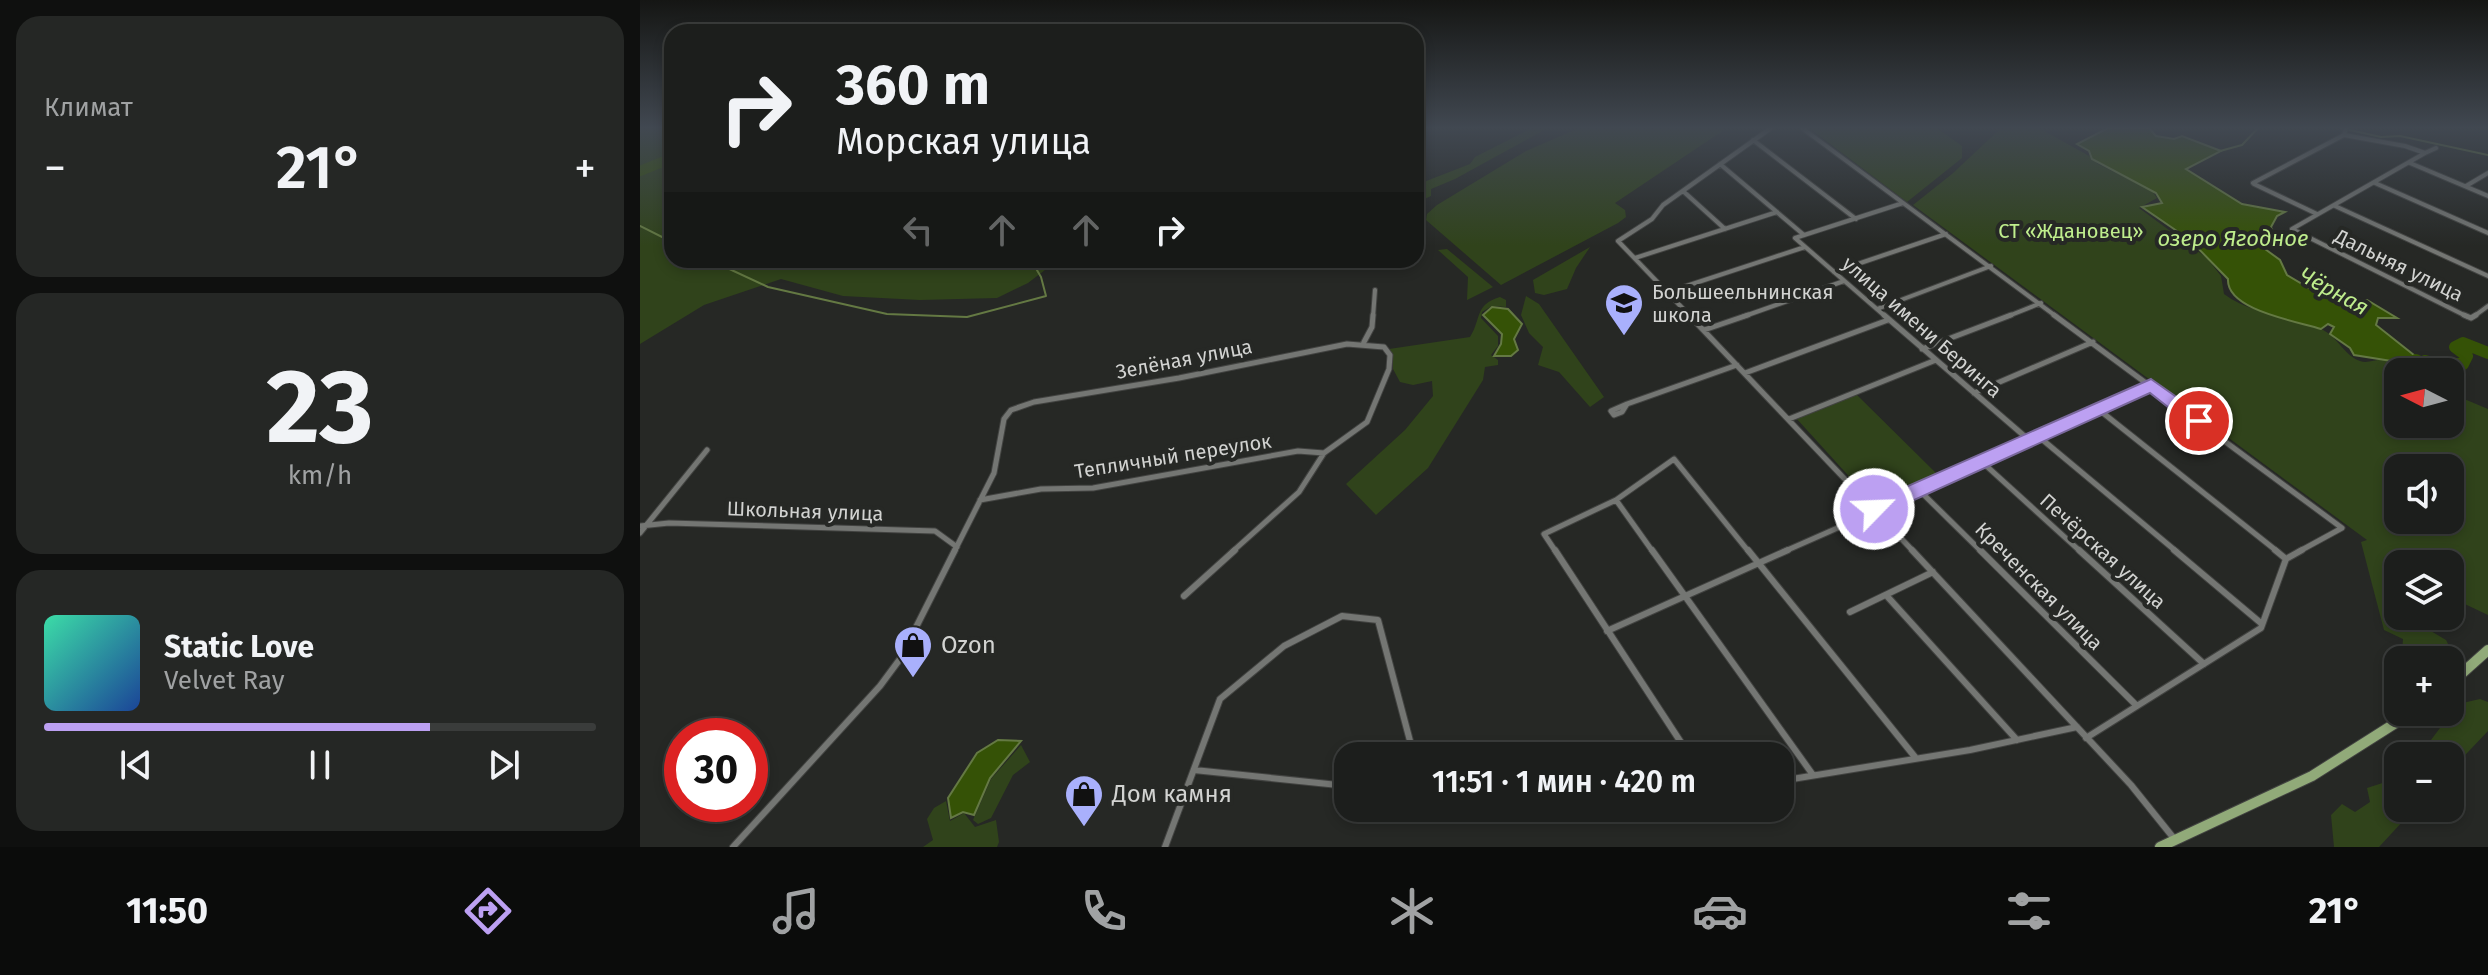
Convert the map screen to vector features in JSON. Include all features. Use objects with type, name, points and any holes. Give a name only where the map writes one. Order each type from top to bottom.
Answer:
[{"type":"main road","points":[[2464,671],[2488,650]]},
{"type":"main road","points":[[2160,847],[2312,776],[2391,726]]},
{"type":"street","points":[[1715,168],[1663,205],[1652,219],[1618,241],[1875,510],[2131,785],[2176,842]]},
{"type":"street","points":[[1724,168],[1804,235],[1904,203]]},
{"type":"street","points":[[1789,168],[1856,219]]},
{"type":"street","points":[[1856,168],[2342,528],[2286,559],[2261,628],[2086,738]]},
{"type":"street","points":[[2280,168],[2253,183],[2318,215]]},
{"type":"street","name":"Дальняя улица","points":[[2401,168],[2292,229],[2471,318],[2488,306]]},
{"type":"street","points":[[2420,168],[2488,196]]},
{"type":"street","points":[[2466,187],[2488,173]]},
{"type":"street","points":[[2374,183],[2488,233]]},
{"type":"street","points":[[1683,191],[1725,229]]},
{"type":"street","points":[[2334,206],[2488,276]]},
{"type":"street","points":[[1635,258],[1777,212]]},
{"type":"street","points":[[1834,272],[1947,234]]},
{"type":"street","name":"улица имени Беринга","points":[[1804,235],[1795,238],[2029,440]]},
{"type":"street","points":[[1668,292],[1805,247]]},
{"type":"street","points":[[1876,309],[1991,266]]},
{"type":"street","points":[[1704,330],[1844,281]]},
{"type":"street","points":[[1184,596],[1299,492],[1324,453],[1361,428],[1371,415],[1389,369],[1390,355],[1384,347],[1366,342],[1372,327],[1375,290]]},
{"type":"street","points":[[1922,349],[2041,302]]},
{"type":"street","points":[[1745,373],[1888,320]]},
{"type":"street","name":"Зелёная улица","points":[[980,500],[994,473],[1007,414],[1034,402],[1366,342]]},
{"type":"street","points":[[1974,393],[2093,342]]},
{"type":"street","points":[[1789,419],[1936,360]]},
{"type":"street","points":[[1627,404],[1737,365]]},
{"type":"street","points":[[1607,631],[2151,385]]},
{"type":"street","points":[[2098,409],[2286,559]]},
{"type":"street","points":[[2038,436],[2262,624]]},
{"type":"street","points":[[640,533],[707,450]]},
{"type":"street","name":"Тепличный переулок","points":[[980,500],[1041,489],[1093,488],[1298,451],[1324,453]]},
{"type":"street","points":[[1681,742],[1544,534],[1616,500],[1674,459],[1915,757]]},
{"type":"street","name":"Печёрская улица","points":[[1981,461],[2204,664]]},
{"type":"street","name":"Креченская улица","points":[[1918,489],[2137,706]]},
{"type":"street","points":[[733,847],[890,675],[980,500]]},
{"type":"street","points":[[1616,500],[1813,775]]},
{"type":"street","name":"Школьная улица","points":[[644,526],[669,523],[935,531],[957,547]]},
{"type":"street","points":[[1850,612],[1933,572]]},
{"type":"street","points":[[1886,595],[2018,741]]},
{"type":"street","points":[[1165,847],[1220,699],[1284,646],[1342,616],[1378,620],[1410,742]]},
{"type":"street","points":[[1794,778],[2018,741],[2077,727]]},
{"type":"street","points":[[1194,770],[1334,785]]},
{"type":"green space","points":[[640,168],[664,168],[664,268],[1048,268],[1028,283],[997,298],[920,300],[843,296],[781,279],[704,305],[640,344]]},
{"type":"green space","points":[[1461,168],[1476,168],[1431,189],[1431,196],[1424,199],[1424,182]]},
{"type":"green space","points":[[1499,168],[1668,168],[1615,203],[1625,210],[1626,217],[1618,223],[1501,285],[1426,220],[1427,214]]},
{"type":"green space","points":[[1861,168],[1950,168],[1907,202]]},
{"type":"green space","name":"СТ «Ждановец»","points":[[1959,168],[2105,168],[2152,191],[2157,198],[2139,208],[2207,258],[2221,276],[2224,294],[2249,307],[2316,326],[2360,361],[2384,360],[2384,438],[2464,438],[2464,399],[2488,409],[2488,615],[2464,604],[2464,550],[2384,550],[2384,630],[2361,542],[2367,540],[1913,205]]},
{"type":"green space","points":[[1590,247],[1567,289],[1544,295],[1535,293],[1533,280]]},
{"type":"green space","points":[[1447,249],[1493,287],[1467,300],[1468,277],[1438,250]]},
{"type":"green space","points":[[1526,296],[1539,304],[1604,397],[1590,407],[1559,372],[1538,365],[1543,347],[1529,333],[1521,315]]},
{"type":"green space","points":[[1500,297],[1506,300],[1506,307],[1492,306],[1482,312],[1481,318],[1498,336],[1498,346],[1491,355],[1498,360],[1498,365],[1485,367],[1483,380],[1428,468],[1376,515],[1346,484],[1405,430],[1433,396],[1432,381],[1413,385],[1400,382],[1393,369],[1393,354],[1389,349],[1470,337],[1482,308]]},
{"type":"green space","points":[[1857,395],[1940,477],[1875,505],[1796,418]]},
{"type":"green space","name":"СТ «Ждановец»","points":[[2384,630],[2429,630],[2446,640],[2449,646],[2402,646],[2403,639]]},
{"type":"green space","points":[[2480,699],[2488,702],[2488,731],[2464,756],[2464,742],[2426,742],[2442,726],[2464,726],[2464,703]]},
{"type":"green space","points":[[1021,745],[1030,762],[1013,775],[991,818],[978,824],[973,820],[991,779]]},
{"type":"green space","points":[[2384,783],[2384,822],[2402,822],[2379,847],[2334,847],[2331,815],[2342,804],[2355,812],[2370,802],[2367,788]]},
{"type":"green space","points":[[946,801],[950,821],[964,813],[975,827],[996,820],[997,847],[923,847],[933,840],[927,819],[934,808]]},
{"type":"water","name":"озеро Ягодное","points":[[2108,168],[2189,168],[2186,169],[2242,204],[2285,212],[2277,216],[2271,227],[2276,240],[2265,249],[2280,260],[2287,275],[2341,301],[2367,300],[2397,318],[2378,318],[2376,325],[2418,358],[2384,360],[2354,355],[2350,348],[2330,334],[2334,327],[2328,324],[2321,329],[2280,318],[2238,299],[2230,290],[2228,279],[2190,240],[2142,207],[2162,203],[2156,193]]},
{"type":"water","points":[[1492,307],[1508,309],[1522,324],[1514,339],[1518,350],[1511,356],[1494,356],[1501,344],[1502,334],[1483,315]]},
{"type":"water","points":[[998,740],[1021,741],[990,778],[974,815],[963,812],[951,818],[948,798],[977,753]]},
{"type":"waterway","points":[[640,171],[649,168]]},
{"type":"waterway","points":[[640,226],[664,238]]},
{"type":"waterway","points":[[727,268],[768,287],[887,314],[967,317],[1046,296],[1036,268]]},
{"type":"waterway","name":"Чёрная","points":[[2464,362],[2467,356],[2455,347],[2463,343],[2488,353]]},
{"type":"place","name":"Большеельнинская школа","points":[[1624,337]]},
{"type":"place","name":"Ozon","points":[[913,679]]},
{"type":"place","name":"Дом камня","points":[[1084,828]]},
{"type":"route","points":[[1874,509],[2151,385],[2199,421]]}]
